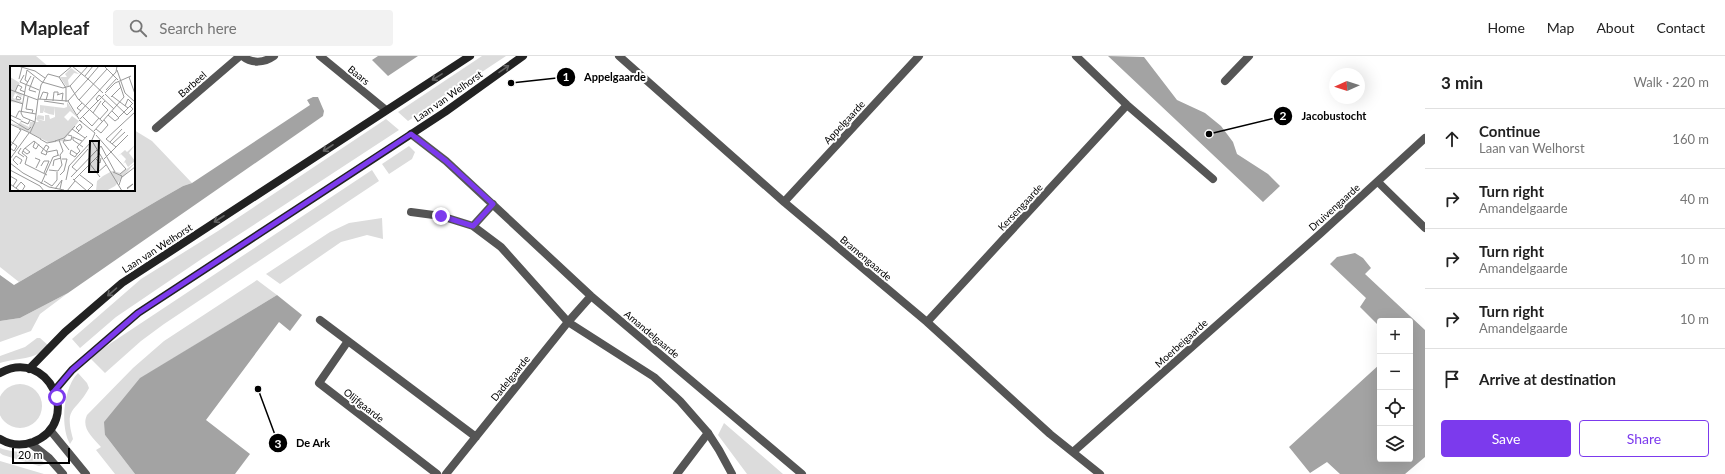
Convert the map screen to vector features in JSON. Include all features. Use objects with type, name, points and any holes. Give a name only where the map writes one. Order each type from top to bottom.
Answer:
[{"type":"main road","name":"Laan van Welhorst","points":[[29,369],[65,332],[122,283],[470,56]]},
{"type":"main road","name":"Laan van Welhorst","points":[[55,390],[72,370],[138,313],[445,112],[523,56]]},
{"type":"main road","points":[[0,373],[13,368],[29,369],[44,377],[55,390],[58,411],[50,430],[41,438],[30,443],[13,444],[0,439]]},
{"type":"street","name":"Barbeel","points":[[156,128],[241,56],[248,62],[261,62],[269,60],[274,56]]},
{"type":"street","name":"Baars","points":[[320,56],[386,110]]},
{"type":"street","name":"Bramengaarde","points":[[619,56],[784,202],[927,322],[1050,434],[1100,474]]},
{"type":"street","name":"Appelgaarde","points":[[784,202],[919,56]]},
{"type":"street","points":[[1076,56],[1128,105],[1213,180]]},
{"type":"street","points":[[1225,81],[1249,56]]},
{"type":"street","name":"Kersengaarde","points":[[927,322],[1128,105]]},
{"type":"street","name":"Amandelgaarde","points":[[411,134],[446,161],[591,296],[802,474]]},
{"type":"street","name":"Druivengaarde","points":[[1303,248],[1378,182],[1425,138]]},
{"type":"street","points":[[1378,182],[1425,228]]},
{"type":"street","points":[[473,226],[493,204]]},
{"type":"street","points":[[411,212],[441,216],[473,226],[501,247],[568,322],[654,377],[680,402],[708,433],[732,474]]},
{"type":"street","name":"Moerbeigaarde","points":[[1073,452],[1303,248]]},
{"type":"street","name":"Dadelgaarde","points":[[446,474],[568,322],[591,296]]},
{"type":"street","points":[[320,320],[476,437]]},
{"type":"street","name":"Olijfgaarde","points":[[348,341],[319,383],[437,474]]},
{"type":"street","points":[[50,430],[86,474]]},
{"type":"street","points":[[677,474],[708,433]]},
{"type":"street","points":[[30,443],[49,458],[62,474]]},
{"type":"shaded area","points":[[0,56],[36,56],[48,66],[10,66],[10,191],[135,191],[135,131],[152,141],[192,183],[183,186],[162,198],[19,282],[0,267]]},
{"type":"shaded area","points":[[378,56],[418,56],[388,76],[372,60]]},
{"type":"shaded area","points":[[482,56],[506,56],[408,121],[398,112]]},
{"type":"shaded area","points":[[1108,56],[1144,57],[1177,100],[1205,113],[1221,126],[1233,142],[1237,154],[1268,174],[1280,186],[1263,202]]},
{"type":"shaded area","points":[[313,97],[318,97],[324,111],[323,116],[68,293],[20,318],[0,321],[0,275],[14,285],[162,198],[183,186],[192,183],[310,105],[307,100]]},
{"type":"shaded area","points":[[386,119],[399,130],[203,258],[116,317],[80,348],[72,339],[141,279],[218,231]]},
{"type":"shaded area","points":[[409,146],[415,152],[412,159],[389,174],[382,164]]},
{"type":"shaded area","points":[[372,170],[379,181],[164,324],[141,341],[105,373],[91,359],[99,351]]},
{"type":"shaded area","points":[[382,218],[383,239],[367,235],[341,242],[280,284],[266,274],[330,232],[349,223]]},
{"type":"shaded area","points":[[1355,253],[1363,258],[1371,268],[1365,274],[1412,318],[1377,318],[1377,324],[1360,307],[1366,298],[1330,264],[1337,257]]},
{"type":"shaded area","points":[[257,280],[277,295],[141,378],[105,435],[135,474],[115,474],[96,450],[101,447],[86,428],[85,424],[87,415],[133,368],[164,341]]},
{"type":"shaded area","points":[[68,293],[40,314],[31,331],[0,342],[0,321],[20,318]]},
{"type":"shaded area","points":[[277,295],[302,315],[290,331],[279,322],[206,420],[250,454],[235,474],[135,474],[105,435],[104,422],[140,378]]},
{"type":"shaded area","points":[[1413,319],[1425,330],[1425,457],[1405,474],[1340,474],[1327,462],[1310,473],[1289,447],[1377,367],[1377,462],[1413,462]]},
{"type":"shaded area","points":[[37,338],[40,338],[49,346],[43,351],[26,358],[0,363],[0,356],[25,347]]},
{"type":"shaded area","points":[[78,373],[87,383],[89,388],[70,415],[73,439],[70,444],[67,437],[64,418],[66,398],[69,388]]},
{"type":"shaded area","points":[[20,384],[32,388],[38,394],[42,406],[38,418],[32,424],[20,428],[8,424],[2,418],[-1,410],[-1,402],[2,394],[8,388]]},
{"type":"shaded area","points":[[724,423],[783,474],[747,474],[718,435]]},
{"type":"shaded area","points":[[0,448],[34,456],[46,464],[39,466],[3,455],[0,453]]},
{"type":"shaded area","points":[[0,461],[44,474],[0,474]]},
{"type":"place","name":"Appelgaarde","points":[[511,83]]},
{"type":"place","name":"Jacobustocht","points":[[1209,134]]},
{"type":"place","name":"De Ark","points":[[258,389]]},
{"type":"route","points":[[57,397],[55,390],[72,370],[138,313],[411,134],[446,161],[493,204],[473,226],[441,216]]}]
